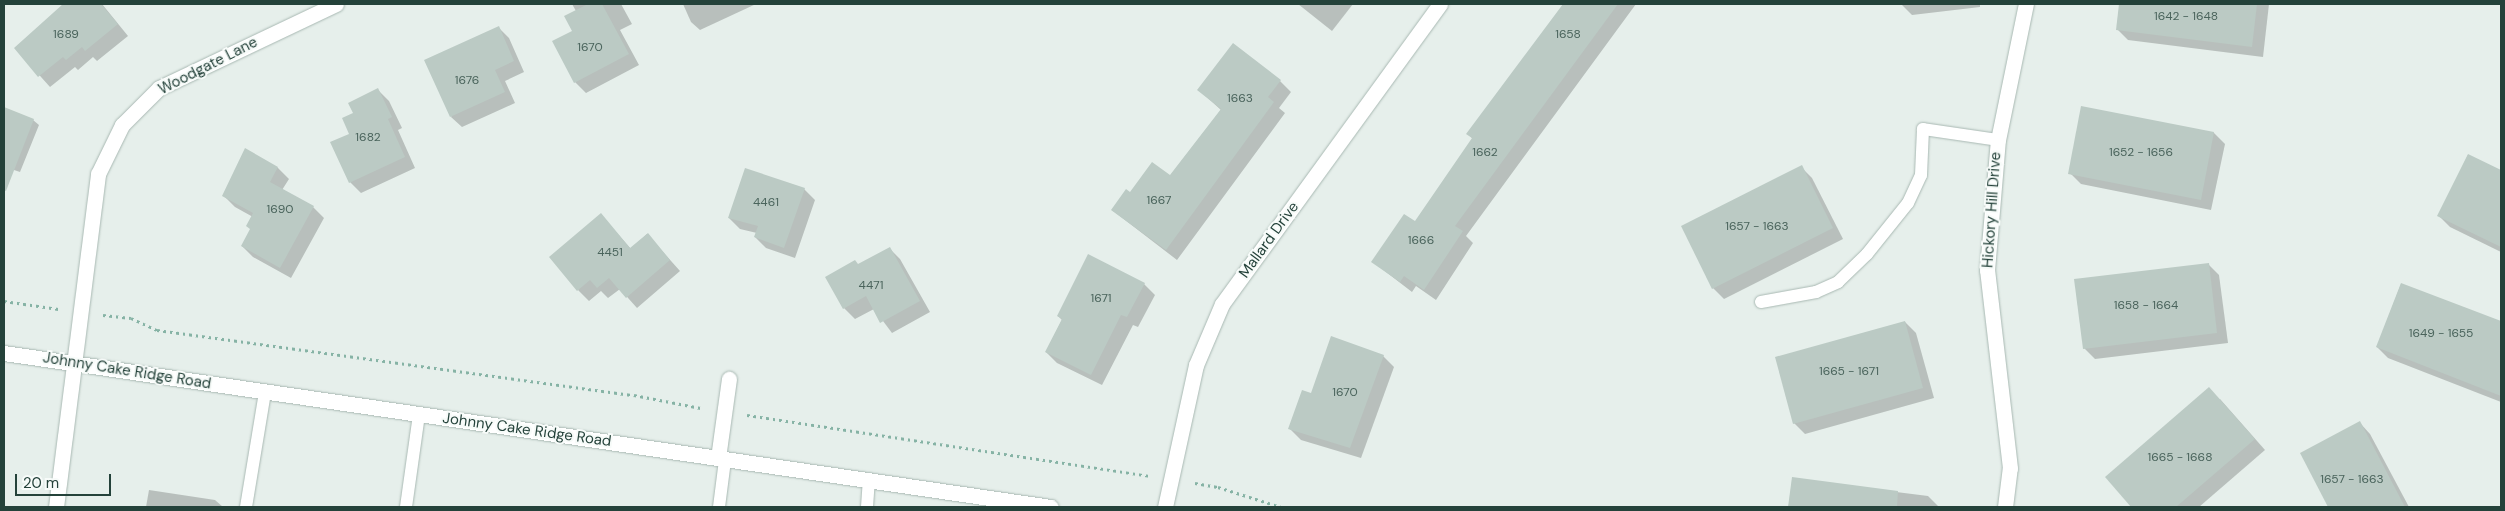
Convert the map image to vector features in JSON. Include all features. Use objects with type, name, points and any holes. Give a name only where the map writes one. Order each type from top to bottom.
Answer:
[{"type":"street","name":"Woodgate Lane","points":[[56,507],[98,174],[122,125],[159,88],[336,4]]},
{"type":"street","name":"Mallard Drive","points":[[1165,507],[1196,365],[1222,304],[1440,4]]},
{"type":"street","name":"Hickory Hill Drive","points":[[2005,507],[2010,468],[1987,270],[1998,140],[2026,4]]},
{"type":"street","name":"Johnny Cake Ridge Road","points":[[4,353],[1051,507]]},
{"type":"street","points":[[722,459],[724,412],[729,379]]},
{"type":"lane","points":[[1761,302],[1816,292],[1838,282],[1867,254],[1908,203],[1921,174],[1923,129],[1998,140]]},
{"type":"lane","points":[[246,507],[264,392]]},
{"type":"lane","points":[[406,507],[419,414]]},
{"type":"lane","points":[[719,507],[722,459]]},
{"type":"lane","points":[[866,507],[869,480]]},
{"type":"path","points":[[4,301],[80,313],[131,318],[157,330],[634,395],[724,412],[1171,479],[1218,487],[1281,507]]},
{"type":"building","points":[[63,4],[101,4],[118,24],[85,51],[82,47],[66,60],[63,57],[38,77],[14,48]]},
{"type":"building","points":[[588,4],[602,4],[629,54],[574,83],[552,41],[572,31],[564,16]]},
{"type":"building","points":[[1563,4],[1618,4],[1455,226],[1463,231],[1424,290],[1404,276],[1400,282],[1371,262],[1404,214],[1415,221],[1472,138],[1466,134]]},
{"type":"building","points":[[2119,4],[2257,4],[2252,47],[2116,30]]},
{"type":"building","points":[[499,26],[514,61],[495,70],[505,92],[450,117],[424,60]]},
{"type":"building","points":[[1233,43],[1281,80],[1268,97],[1274,102],[1166,250],[1111,210],[1126,189],[1130,192],[1152,162],[1170,175],[1221,109],[1197,90]]},
{"type":"building","points":[[378,88],[392,117],[388,119],[405,157],[349,183],[330,142],[349,134],[342,118],[353,113],[348,103]]},
{"type":"building","points":[[2081,106],[2214,132],[2201,200],[2068,174]]},
{"type":"building","points":[[4,107],[34,119],[6,191],[4,190]]},
{"type":"building","points":[[245,148],[278,167],[270,182],[314,206],[280,268],[241,246],[250,229],[246,226],[253,213],[222,196]]},
{"type":"building","points":[[2468,154],[2501,170],[2501,247],[2437,216]]},
{"type":"building","points":[[1802,165],[1833,228],[1712,289],[1681,226]]},
{"type":"building","points":[[745,168],[805,188],[784,248],[754,237],[758,226],[728,218]]},
{"type":"building","points":[[601,213],[630,248],[648,233],[670,260],[626,298],[609,278],[597,288],[590,280],[577,291],[549,257]]},
{"type":"building","points":[[890,247],[920,301],[880,323],[866,296],[843,309],[825,277],[855,260],[858,264]]},
{"type":"building","points":[[1088,254],[1145,283],[1127,317],[1121,315],[1091,375],[1045,352],[1062,319],[1057,316]]},
{"type":"building","points":[[2209,263],[2217,333],[2083,349],[2074,279]]},
{"type":"building","points":[[2401,283],[2501,321],[2501,396],[2376,347]]},
{"type":"building","points":[[1905,321],[1923,388],[1793,424],[1775,357]]},
{"type":"building","points":[[1331,336],[1384,355],[1350,448],[1288,429],[1302,390],[1311,393]]},
{"type":"building","points":[[2209,387],[2255,439],[2176,507],[2131,507],[2105,477]]},
{"type":"building","points":[[2360,421],[2405,507],[2328,507],[2300,453]]},
{"type":"building","points":[[1792,477],[1898,491],[1897,507],[1788,507]]}]
